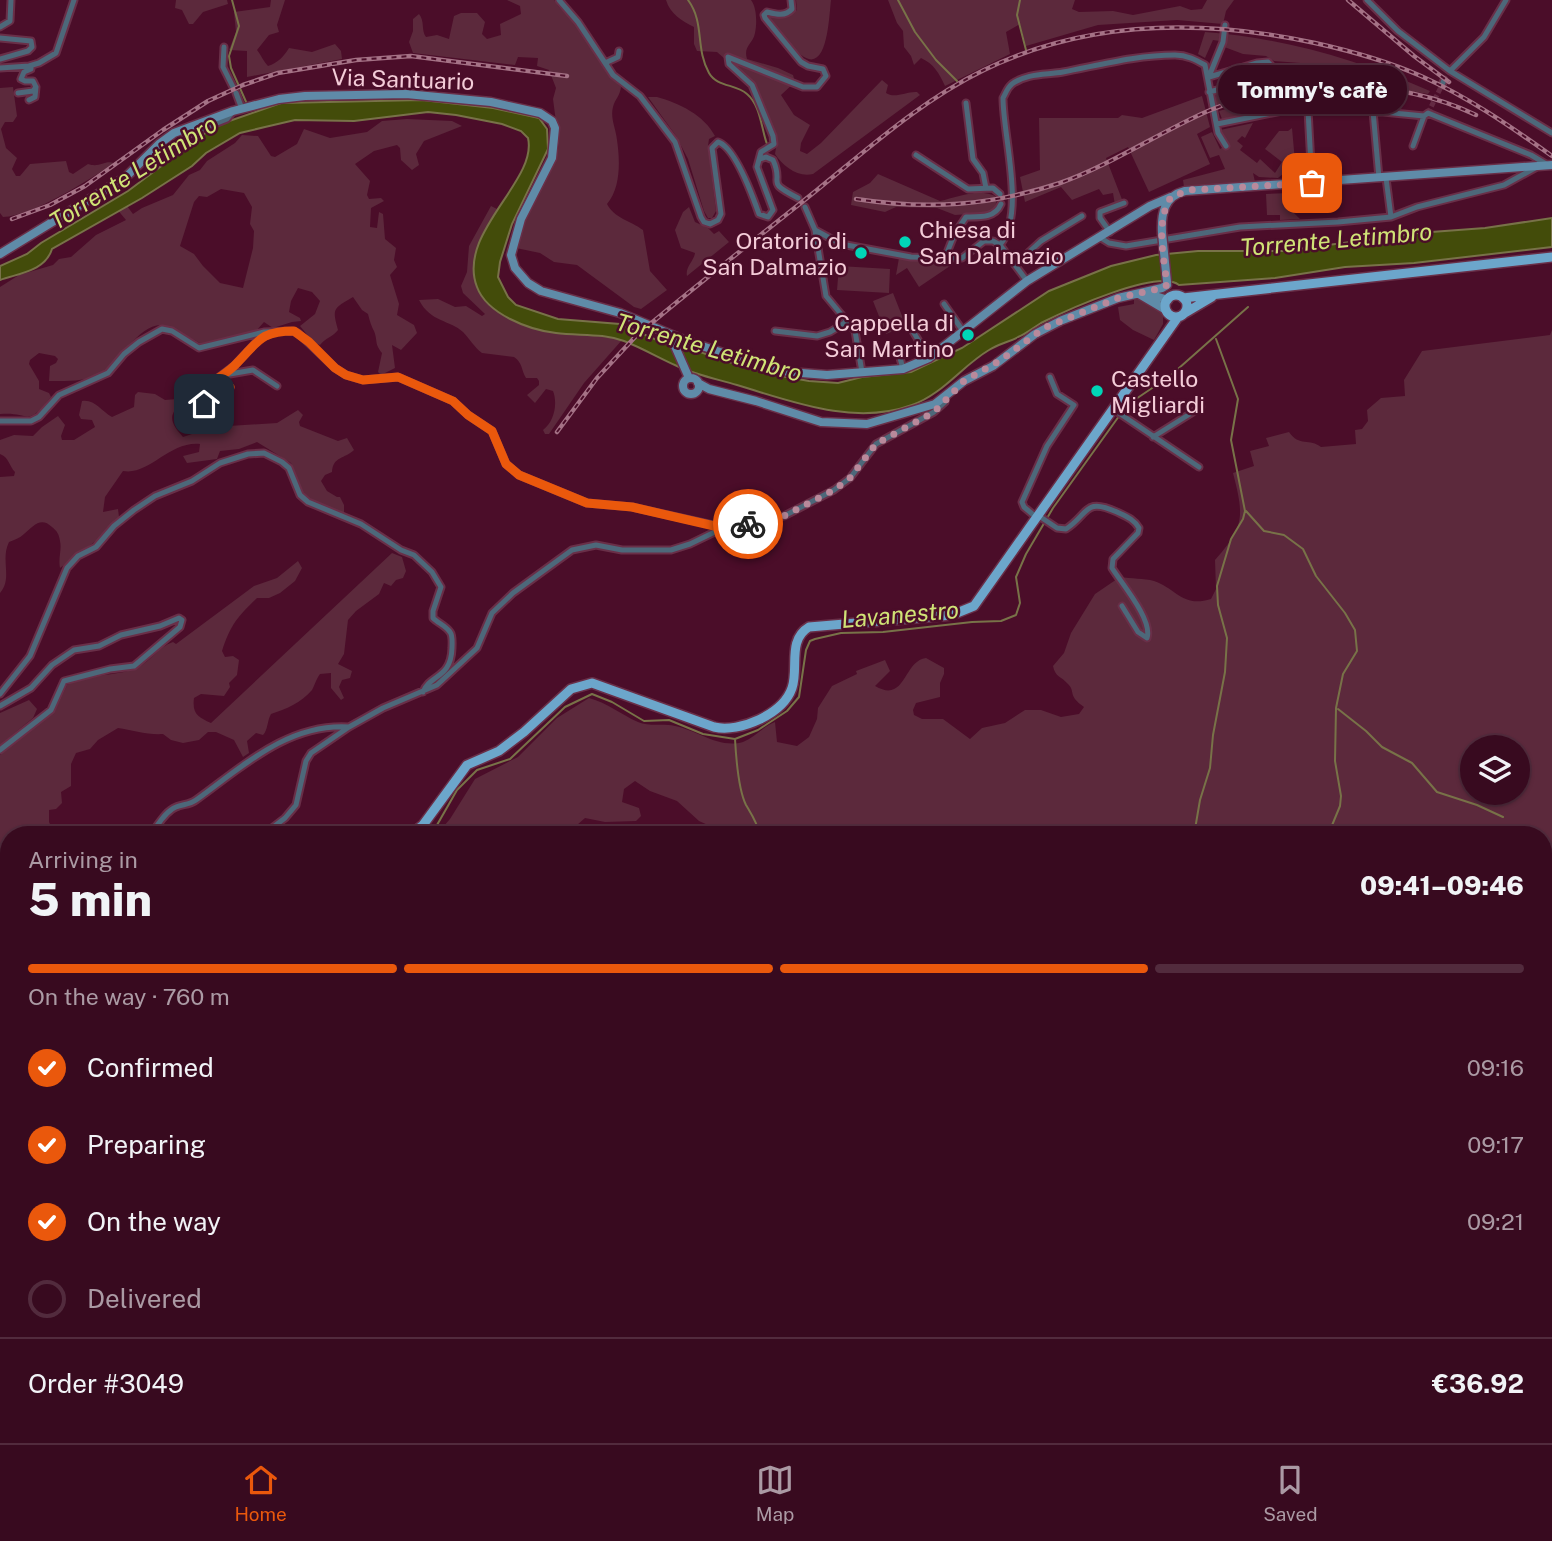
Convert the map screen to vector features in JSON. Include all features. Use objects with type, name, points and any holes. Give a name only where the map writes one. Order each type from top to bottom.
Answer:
[{"type":"main road","name":"Via Santuario","points":[[0,254],[126,177],[159,144],[174,134],[237,110],[290,97],[406,94],[491,102],[540,113],[552,121],[555,128],[555,149],[549,167],[516,233],[511,255],[515,268],[528,283],[541,291],[620,313],[670,335],[762,366],[814,375],[903,369],[929,358],[1027,281],[1150,206],[1190,190],[1551,165]]},
{"type":"main road","points":[[1171,197],[1162,217],[1162,233],[1167,283],[1173,308]]},
{"type":"main road","points":[[422,826],[467,765],[499,751],[572,689],[592,683],[715,727],[731,729],[749,725],[771,712],[792,691],[796,645],[804,630],[825,624],[952,615],[974,606],[1162,339],[1177,296],[1183,298],[1267,290],[1552,257]]},
{"type":"main road","points":[[670,335],[687,375],[685,391],[690,393],[698,387],[709,389],[821,422],[850,425],[883,421],[928,407],[946,397],[964,381],[1001,360],[1044,328],[1118,298],[1162,288],[1167,283]]},
{"type":"main road","points":[[1139,294],[1173,308],[1187,307],[1183,298]]},
{"type":"main road","points":[[1173,308],[1217,295]]},
{"type":"main road","points":[[687,375],[694,378],[698,387]]},
{"type":"street","points":[[0,27],[10,21],[10,0]]},
{"type":"street","points":[[0,68],[31,66],[56,52],[74,0]]},
{"type":"street","points":[[559,0],[578,22],[613,75],[642,97],[675,142],[705,222],[710,224],[716,223],[721,214],[712,148],[718,142],[725,145],[744,177],[759,214],[765,218],[771,215],[771,200],[757,167],[761,152],[774,144],[774,136],[752,85],[729,64],[727,58],[730,56],[803,87],[817,87],[824,82],[827,72],[801,62],[765,18],[766,12],[789,13],[792,0]]},
{"type":"street","points":[[1367,0],[1398,31],[1450,71],[1552,133]]},
{"type":"street","points":[[1450,71],[1484,37],[1506,0]]},
{"type":"street","points":[[1209,77],[1223,41],[1225,25]]},
{"type":"street","points":[[0,38],[24,39],[31,41],[32,47],[28,51],[0,59]]},
{"type":"street","points":[[224,47],[223,67],[233,86]]},
{"type":"street","points":[[605,63],[618,57],[619,51]]},
{"type":"street","points":[[1000,245],[1008,232],[1010,218],[1011,180],[1003,98],[1011,85],[1041,73],[1060,72],[1112,61],[1177,55],[1194,58],[1205,65],[1218,133],[1226,146]]},
{"type":"street","points":[[1209,77],[1264,62],[1271,64],[1282,85]]},
{"type":"street","points":[[29,100],[35,97],[36,87],[33,81],[25,82],[21,79],[31,66]]},
{"type":"street","points":[[1209,92],[1278,74]]},
{"type":"street","points":[[18,93],[33,91],[36,87]]},
{"type":"street","points":[[182,142],[187,135],[227,119],[237,110],[236,93]]},
{"type":"street","points":[[1285,101],[1287,110]]},
{"type":"street","points":[[965,103],[973,159],[983,173],[986,188]]},
{"type":"street","points":[[1217,124],[1287,110],[1426,114],[1551,165]]},
{"type":"street","points":[[1308,110],[1312,183]]},
{"type":"street","points":[[1373,111],[1391,217]]},
{"type":"street","points":[[1413,146],[1426,114]]},
{"type":"street","points":[[916,155],[968,189],[986,188],[999,191],[1000,194]]},
{"type":"street","points":[[760,159],[773,160],[776,164],[776,185],[781,191],[798,198]]},
{"type":"street","points":[[1101,238],[1109,243],[1126,246],[1211,230],[1391,217],[1417,206],[1504,185],[1538,166]]},
{"type":"street","points":[[1110,232],[1100,218],[1100,212],[1124,203]]},
{"type":"street","points":[[945,258],[954,235],[966,217],[993,215],[1001,204]]},
{"type":"street","points":[[805,207],[815,230],[826,296],[855,331],[862,372]]},
{"type":"street","points":[[1015,265],[1041,240],[1082,216]]},
{"type":"street","points":[[815,230],[841,244],[911,257],[962,258],[984,241],[993,241],[1000,245],[1027,281]]},
{"type":"street","points":[[944,304],[963,331]]},
{"type":"street","points":[[775,331],[817,336],[848,321]]},
{"type":"street","points":[[911,328],[929,358]]},
{"type":"street","points":[[0,421],[31,421],[39,417],[59,395],[108,373],[124,354],[162,329],[172,331],[198,348],[264,332],[292,331],[298,333],[335,368],[353,378],[372,380],[398,377],[453,401],[492,431],[506,464],[519,475],[587,503],[632,507],[723,528]]},
{"type":"street","points":[[223,405],[202,402],[230,387],[225,384],[210,384],[223,375],[260,338],[273,333]]},
{"type":"street","points":[[899,354],[903,369]]},
{"type":"street","points":[[223,375],[253,370],[277,386]]},
{"type":"street","points":[[1050,377],[1057,394],[1074,405],[1047,446],[1022,502],[1024,507],[1038,517],[1066,529],[1095,505],[1102,505],[1135,522],[1139,527],[1138,533],[1113,559],[1112,568],[1146,621],[1149,633],[1147,638],[1139,632],[1122,606]]},
{"type":"street","points":[[275,826],[296,805],[306,761],[311,753],[383,708],[438,685],[477,648],[492,613],[513,593],[572,550],[596,545],[622,550],[671,550],[723,528],[784,516],[834,490],[850,478],[876,444],[934,412],[945,402],[946,397]]},
{"type":"street","points":[[1153,437],[1201,407]]},
{"type":"street","points":[[1114,410],[1199,467]]},
{"type":"street","points":[[0,694],[30,656],[67,568],[78,556],[96,547],[114,526],[155,496],[192,481],[220,463],[256,452],[272,456],[289,468],[300,495],[308,502],[361,524],[401,550],[414,555],[432,572],[441,587],[433,618],[452,635],[452,660],[423,692]]},
{"type":"street","points":[[0,706],[31,688],[52,665],[74,650],[99,646],[121,635],[160,626],[179,618],[182,620],[182,625],[176,632],[134,666],[64,681],[51,710],[0,750]]},
{"type":"street","points":[[158,826],[173,809],[192,803],[222,778],[283,740],[317,729],[349,727]]},
{"type":"shaded area","points":[[176,0],[227,0],[228,4],[203,12],[193,24],[189,24],[182,10],[175,8]]},
{"type":"shaded area","points":[[271,0],[285,0],[277,25],[279,32],[269,35],[257,50],[268,66],[280,59],[289,48],[312,52],[335,44],[341,51],[342,59],[247,77],[247,51],[229,50],[236,32],[234,12],[270,7]]},
{"type":"shaded area","points":[[507,0],[554,0],[574,22],[621,87],[612,111],[618,148],[618,174],[615,190],[607,204],[618,216],[643,230],[650,271],[667,290],[641,309],[634,307],[577,265],[554,262],[540,253],[516,248],[522,226],[556,160],[559,145],[553,99],[556,88],[549,70],[537,66],[538,58],[518,57],[515,65],[413,53],[409,42],[413,19],[419,14],[426,37],[437,35],[449,39],[454,16],[477,13],[485,22],[482,34],[487,39],[501,35],[500,24],[521,14],[520,6]]},
{"type":"shaded area","points":[[666,0],[751,0],[756,25],[754,37],[746,51],[747,59],[793,75],[795,82],[781,95],[794,115],[810,125],[800,151],[807,154],[882,80],[888,85],[886,93],[890,95],[917,92],[920,95],[813,174],[796,173],[775,154],[777,142],[756,86],[717,52],[697,51],[694,44],[694,27],[673,13]]},
{"type":"shaded area","points":[[796,0],[831,0],[825,42],[816,58],[809,59],[800,54],[767,15],[785,17],[797,10]]},
{"type":"shaded area","points":[[888,0],[1075,0],[1072,9],[1079,12],[1113,11],[1133,15],[1180,6],[1191,10],[1202,9],[1207,0],[1234,0],[1226,11],[1223,24],[1177,20],[1098,25],[1026,46],[1020,24],[1006,32],[1010,54],[945,86],[936,69],[926,60],[921,58],[914,65],[904,47],[903,31]]},
{"type":"shaded area","points":[[1205,32],[1263,39],[1320,52],[1430,91],[1428,94],[1355,82],[1300,63],[1243,54],[1219,45],[1220,41],[1213,40],[1205,58],[1198,54]]},
{"type":"shaded area","points":[[1275,79],[1280,87],[1216,105],[1215,93]]},
{"type":"shaded area","points":[[13,87],[17,116],[13,122],[5,122],[1,129],[6,148],[17,158],[12,169],[16,176],[20,176],[30,164],[66,161],[69,172],[73,174],[88,164],[114,163],[45,204],[3,217],[0,213],[0,88]]},
{"type":"shaded area","points":[[1281,93],[1281,107],[1222,119],[1219,111]]},
{"type":"shaded area","points":[[1202,96],[1210,127],[1197,134],[1210,164],[1149,192],[1128,147],[1106,158],[1123,202],[1115,205],[1113,193],[1103,195],[1099,189],[1072,200],[1061,187],[1025,202],[1020,177],[1040,170],[1039,118],[1118,118],[1122,115],[1142,118]]},
{"type":"shaded area","points":[[648,97],[657,97],[690,111],[704,122],[715,136],[709,139],[708,146],[716,211],[712,218],[708,218],[704,211],[688,159],[676,136]]},
{"type":"shaded area","points":[[422,100],[493,108],[539,118],[547,129],[548,149],[512,224],[500,262],[498,277],[508,297],[516,305],[558,319],[620,324],[666,344],[686,347],[781,376],[809,381],[838,383],[862,377],[911,372],[962,348],[1049,291],[1111,266],[1156,255],[1198,251],[1283,251],[1552,218],[1552,247],[1414,263],[1345,267],[1275,278],[1179,285],[1168,281],[1132,286],[1070,310],[992,348],[943,387],[912,405],[890,411],[846,412],[802,404],[699,374],[616,338],[545,331],[499,313],[482,297],[477,287],[474,267],[478,247],[487,227],[521,172],[528,155],[528,138],[521,131],[502,124],[428,112],[354,121],[295,120],[240,133],[206,153],[192,166],[142,198],[52,249],[38,267],[0,280],[0,266],[27,254],[128,191],[215,126],[281,103]]},
{"type":"shaded area","points":[[382,121],[452,121],[462,126],[424,141],[416,154],[419,165],[412,170],[401,160],[400,148],[397,145],[374,151],[355,164],[370,181],[367,195],[369,199],[381,198],[384,201],[371,208],[370,227],[377,228],[379,212],[383,214],[385,239],[396,248],[394,260],[397,267],[390,275],[399,304],[397,315],[414,325],[417,333],[401,350],[392,345],[395,368],[381,375],[378,372],[382,353],[368,314],[353,297],[336,310],[338,330],[320,345],[313,342],[300,326],[315,314],[320,301],[312,292],[298,288],[289,312],[301,321],[273,328],[264,322],[256,331],[206,346],[171,328],[161,325],[152,327],[144,331],[109,368],[89,378],[49,381],[50,366],[58,359],[39,353],[29,364],[39,381],[39,389],[49,393],[51,397],[32,416],[0,414],[0,287],[19,275],[71,257],[96,235],[126,220],[116,208],[124,202],[133,214],[173,195],[189,175],[200,170],[207,161],[235,143],[242,135],[258,136],[271,156],[275,157],[297,144],[304,129],[330,138],[367,132]],"holes":[[[221,189],[244,193],[252,207],[250,224],[254,231],[253,248],[243,288],[220,283],[194,254],[180,246],[194,202],[199,196],[207,197]]]},
{"type":"shaded area","points":[[1253,123],[1245,138],[1242,136],[1237,141],[1243,146],[1240,150],[1257,163],[1260,159],[1275,173],[1282,162],[1265,149],[1279,131],[1292,128],[1296,173],[1284,173],[1278,178],[1259,177],[1253,173],[1255,182],[1184,187],[1183,180],[1225,169],[1219,155],[1210,158],[1201,137],[1212,132],[1220,149],[1229,144],[1220,130]]},
{"type":"shaded area","points":[[878,174],[940,201],[968,194],[990,194],[997,197],[995,209],[983,213],[955,215],[937,208],[896,207],[885,212],[851,205],[853,192],[870,183]]},
{"type":"shaded area","points":[[1290,193],[1290,209],[1300,219],[1280,220],[1280,215],[1267,215],[1266,194]]},
{"type":"shaded area","points":[[491,206],[497,209],[482,240],[478,291],[492,306],[508,318],[544,330],[622,340],[584,383],[549,434],[545,434],[543,430],[554,412],[553,391],[546,389],[535,403],[527,395],[539,385],[539,381],[537,378],[526,378],[517,359],[482,353],[463,332],[434,317],[419,300],[438,299],[455,307],[466,306],[482,316],[485,314],[463,293],[461,286],[467,272],[469,246]]},
{"type":"shaded area","points":[[689,207],[695,222],[714,234],[719,231],[729,242],[687,276],[695,253],[681,248],[675,230],[683,212]]},
{"type":"shaded area","points":[[899,258],[948,260],[953,264],[919,287],[907,268],[896,275]]},
{"type":"shaded area","points":[[839,266],[890,269],[889,293],[837,290]]},
{"type":"shaded area","points":[[893,293],[906,326],[886,334],[873,301]]},
{"type":"shaded area","points":[[1134,299],[1147,301],[1163,314],[1163,324],[1154,340],[1120,320],[1118,307],[1134,304]]},
{"type":"shaded area","points":[[1552,330],[1552,826],[710,826],[699,821],[677,801],[650,791],[635,781],[624,789],[622,802],[639,808],[641,816],[636,821],[605,822],[585,818],[577,826],[444,826],[475,779],[518,757],[557,718],[589,698],[642,723],[675,726],[725,743],[743,742],[775,722],[777,742],[797,746],[809,737],[817,719],[818,708],[832,686],[857,674],[856,671],[885,660],[890,671],[875,686],[893,690],[918,661],[926,658],[944,668],[940,697],[916,703],[914,715],[922,719],[943,719],[970,739],[982,728],[1005,723],[1025,710],[1041,710],[1061,717],[1079,714],[1084,707],[1075,699],[1070,687],[1053,666],[1064,653],[1071,633],[1095,594],[1120,577],[1154,581],[1194,601],[1211,599],[1216,589],[1215,560],[1232,538],[1239,520],[1239,500],[1233,473],[1254,466],[1250,451],[1269,446],[1266,438],[1289,432],[1301,441],[1321,447],[1356,444],[1355,430],[1362,429],[1368,421],[1367,410],[1381,398],[1405,396],[1404,380],[1422,351],[1550,335]]},
{"type":"shaded area","points":[[138,392],[155,394],[165,400],[177,399],[179,406],[172,418],[183,437],[213,427],[277,423],[298,410],[303,415],[300,426],[338,441],[347,438],[354,450],[337,460],[332,472],[325,475],[321,481],[327,491],[340,497],[344,512],[341,514],[312,500],[300,490],[291,463],[257,442],[239,449],[220,451],[217,459],[187,463],[183,456],[199,452],[200,444],[189,445],[142,468],[123,471],[105,497],[103,512],[118,509],[119,517],[97,540],[60,568],[59,536],[48,524],[37,523],[21,537],[9,542],[6,581],[0,593],[0,477],[14,476],[15,472],[0,454],[0,440],[14,435],[33,436],[58,416],[65,425],[62,440],[74,440],[95,427],[92,420],[81,419],[79,415],[82,401],[94,404],[112,417],[134,407],[135,395]]},
{"type":"shaded area","points":[[392,553],[402,557],[406,571],[403,578],[396,580],[391,586],[384,583],[379,594],[348,620],[344,654],[338,664],[352,671],[350,678],[342,680],[339,687],[344,698],[341,700],[331,688],[331,673],[320,674],[312,690],[303,699],[271,714],[263,735],[256,733],[247,741],[249,753],[243,757],[234,740],[216,732],[208,732],[199,740],[183,743],[171,740],[163,734],[118,728],[98,740],[90,749],[76,753],[71,764],[71,786],[61,792],[62,803],[56,809],[49,810],[51,826],[0,826],[0,755],[55,711],[67,685],[137,668],[168,644],[176,644],[254,586],[277,578],[298,561],[302,568],[295,581],[269,598],[257,598],[232,627],[222,651],[225,657],[233,656],[239,660],[237,675],[229,683],[230,687],[224,696],[201,694],[194,698],[197,714],[211,723]]},
{"type":"shaded area","points":[[29,700],[37,709],[33,718],[0,745],[0,713]]},
{"type":"waterway","points":[[232,0],[239,26],[229,56],[231,68],[247,104]]},
{"type":"waterway","points":[[688,0],[696,18],[702,54],[709,73],[712,78],[743,91],[752,99],[767,144]]},
{"type":"waterway","points":[[898,0],[915,32],[936,60],[957,81]]},
{"type":"waterway","points":[[1020,0],[1017,15],[1026,50]]},
{"type":"waterway","name":"Lavanestro","points":[[436,826],[457,790],[477,770],[510,759],[565,707],[592,694],[612,702],[644,721],[669,720],[703,734],[735,739],[758,730],[787,711],[799,697],[806,650],[810,641],[841,633],[883,632],[1001,621],[1016,615],[1020,603],[1016,577],[1026,554],[1053,508],[1127,405],[1170,376],[1248,307]]},
{"type":"waterway","points":[[1196,826],[1210,768],[1213,735],[1225,672],[1227,638],[1218,605],[1217,586],[1231,539],[1245,511],[1231,440],[1238,399],[1216,339]]},
{"type":"waterway","points":[[1246,511],[1264,531],[1284,535],[1303,549],[1316,576],[1355,630],[1357,651],[1343,674],[1336,708],[1335,761],[1341,796],[1332,826]]},
{"type":"waterway","points":[[1338,709],[1382,747],[1412,763],[1437,792],[1503,817]]},
{"type":"waterway","points":[[735,739],[741,790],[757,826]]},
{"type":"tunnel","points":[[1282,85],[1285,101]]},
{"type":"tunnel","points":[[1428,113],[1442,85]]},
{"type":"railway","points":[[1348,0],[1449,82]]},
{"type":"railway","points":[[557,432],[597,378],[636,336],[897,125],[939,95],[984,70],[1024,53],[1064,41],[1147,28],[1189,28],[1273,35],[1328,46],[1382,61],[1438,84],[1488,113],[1552,156]]},
{"type":"railway","points":[[12,219],[50,205],[85,186],[208,101],[278,73],[356,60],[411,56],[567,76]]},
{"type":"railway","points":[[856,199],[908,204],[959,204],[1034,191],[1079,176],[1208,111],[1239,100],[1307,87],[1378,88],[1445,103],[1476,115]]},
{"type":"way so far","points":[[748,524],[784,516],[834,490],[850,478],[876,444],[934,412],[964,381],[993,366],[1044,328],[1118,298],[1167,285],[1161,223],[1166,204],[1177,193],[1312,183]]},
{"type":"place","name":"Tommy's cafè","points":[[1312,183]]},
{"type":"place","name":"Chiesa di San Dalmazio","points":[[905,242]]},
{"type":"place","name":"Oratorio di San Dalmazio","points":[[861,253]]},
{"type":"place","name":"Cappella di San Martino","points":[[968,335]]},
{"type":"place","name":"Castello Migliardi","points":[[1097,391]]},
{"type":"route","points":[[204,404],[202,401],[209,396],[229,389],[225,384],[210,384],[235,365],[260,338],[273,333],[294,331],[339,372],[363,380],[398,377],[453,401],[492,431],[506,464],[519,475],[587,503],[649,510],[723,528],[748,524]]},
{"type":"water label","name":"Torrente Letimbro","points":[[133,172]]},
{"type":"water label","name":"Torrente Letimbro","points":[[1336,239]]},
{"type":"water label","name":"Torrente Letimbro","points":[[709,347]]}]
